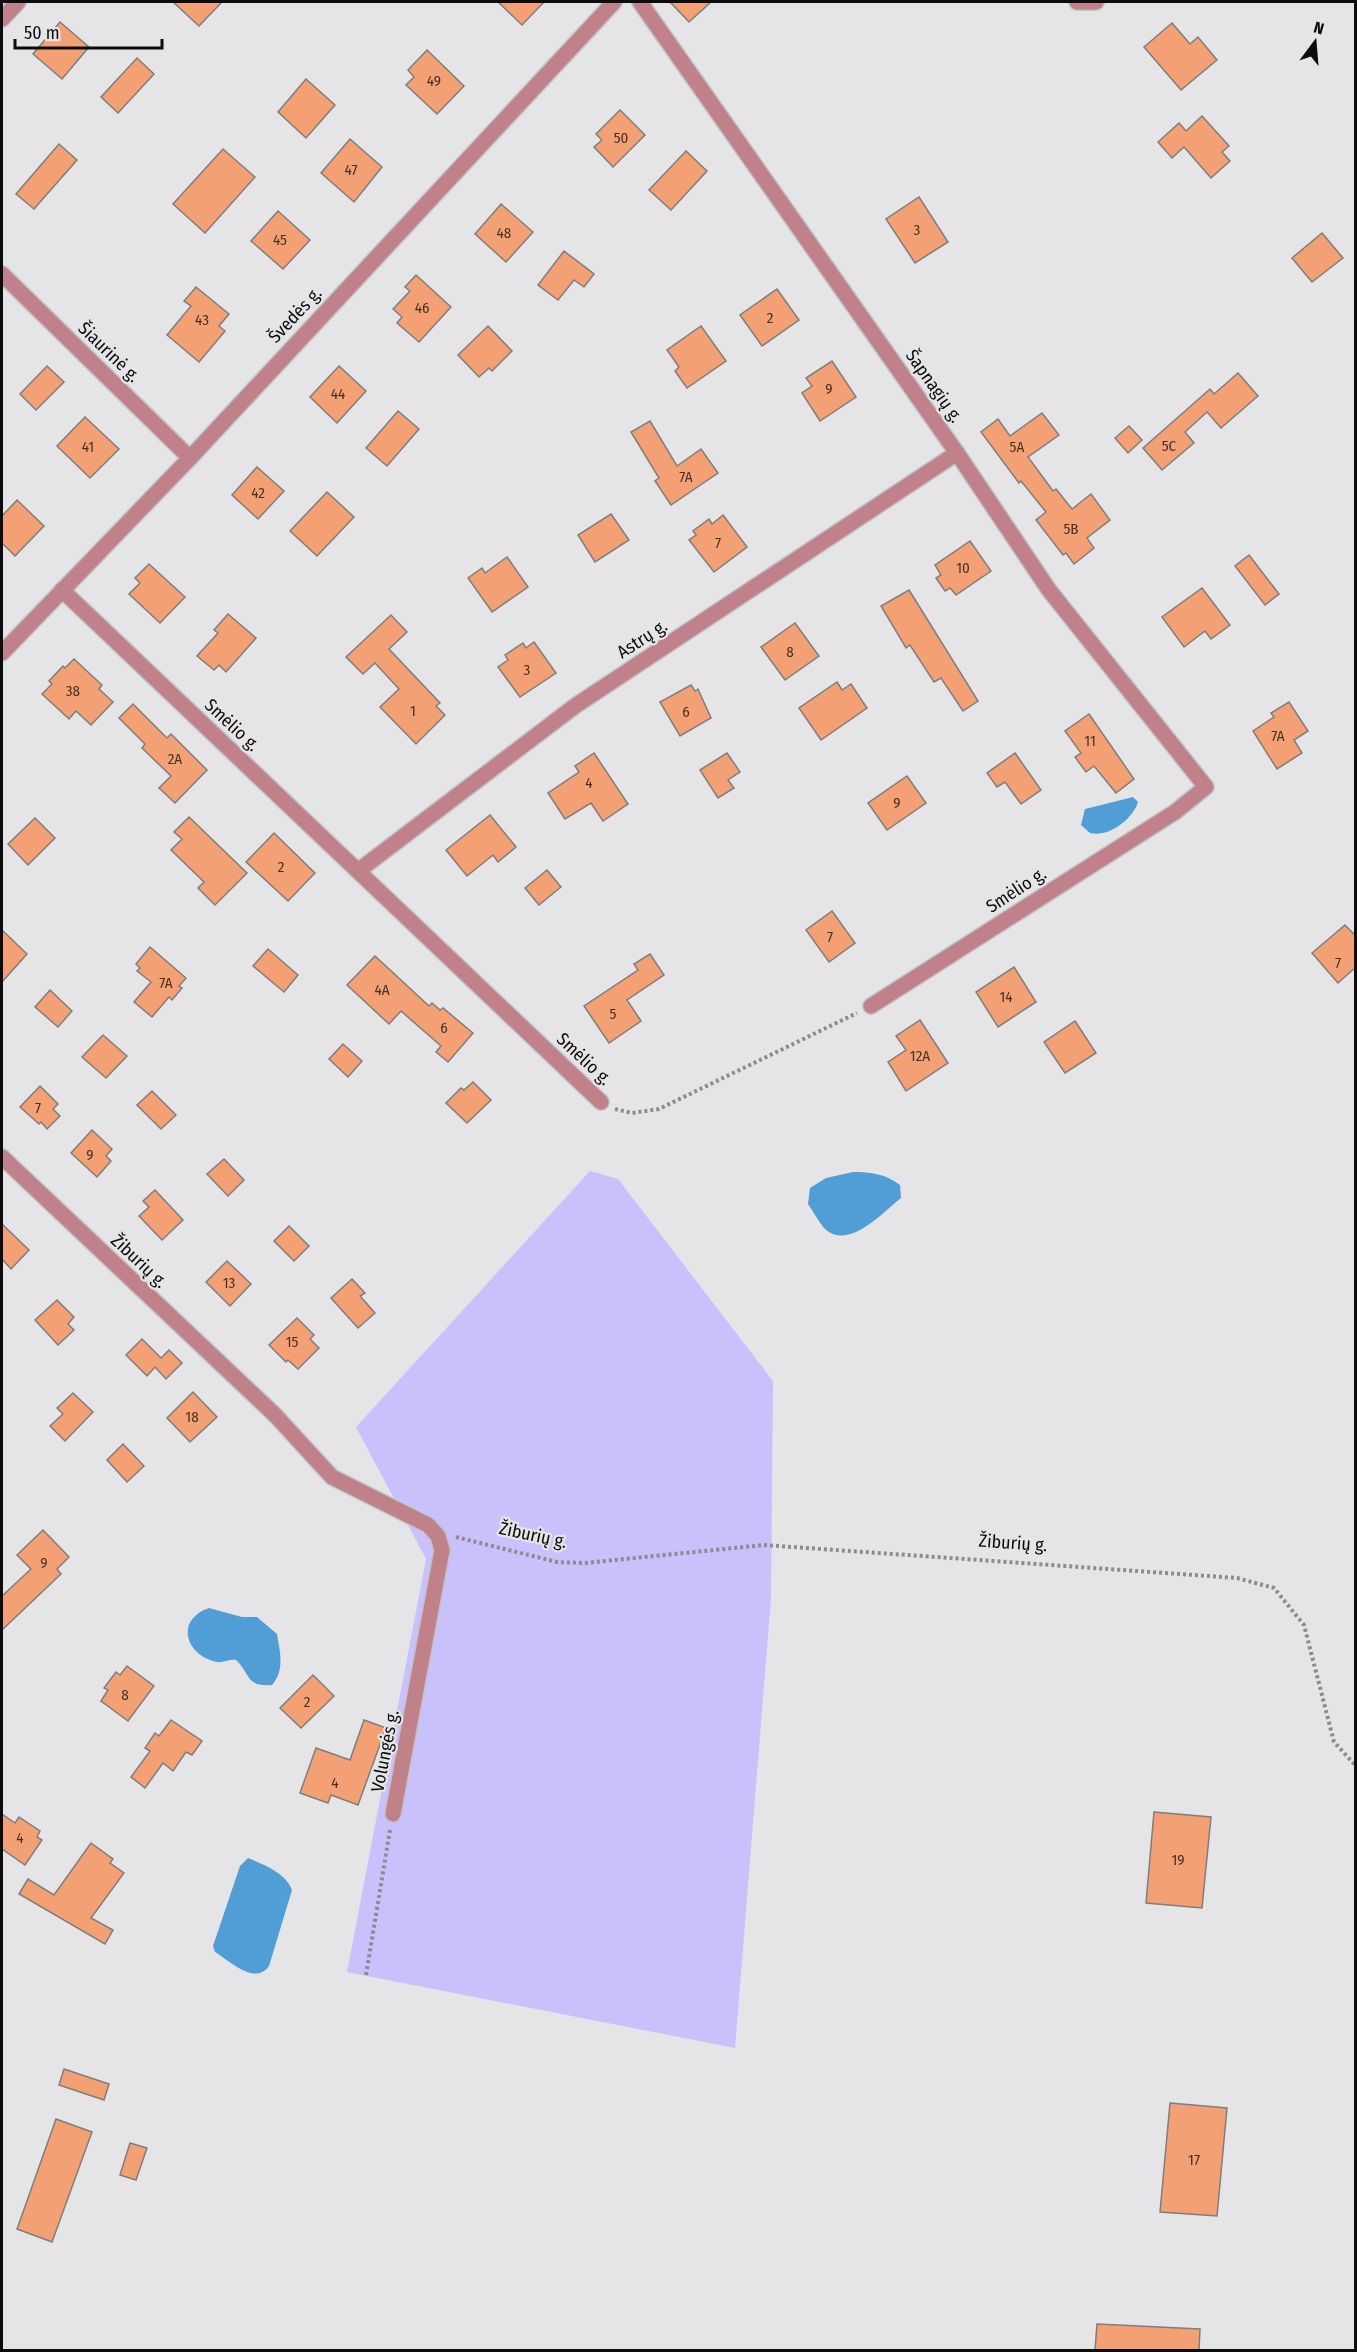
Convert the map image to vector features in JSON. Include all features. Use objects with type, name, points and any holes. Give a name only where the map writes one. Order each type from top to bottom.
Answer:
[{"type":"street","points":[[2,19],[18,2]]},
{"type":"street","name":"Švedės g.","points":[[2,653],[190,458],[614,2]]},
{"type":"street","name":"Šapnagių g.","points":[[640,2],[957,453],[1055,598],[1206,787]]},
{"type":"street","points":[[1077,2],[1096,2]]},
{"type":"street","name":"Šiaurinė g.","points":[[2,274],[190,458]]},
{"type":"street","name":"Astrų g.","points":[[358,871],[575,706],[957,453]]},
{"type":"street","name":"Smėlio g.","points":[[62,590],[601,1102]]},
{"type":"street","name":"Smėlio g.","points":[[871,1006],[1175,812],[1206,787]]},
{"type":"street","name":"Žiburių g.","points":[[2,1157],[275,1415],[332,1477],[411,1514],[428,1525],[438,1536]]},
{"type":"street","name":"Volungės g.","points":[[393,1814],[442,1550],[438,1536]]},
{"type":"path","name":"Smėlio g.","points":[[601,1102],[632,1113],[659,1108],[871,1006]]},
{"type":"path","name":"Žiburių g.","points":[[438,1536],[457,1538],[557,1562],[585,1563],[764,1545],[1237,1578],[1274,1588],[1304,1625],[1334,1742],[1356,1766]]},
{"type":"path","name":"Volungės g.","points":[[366,1975],[393,1814]]},
{"type":"shaded area","points":[[590,1171],[618,1179],[773,1381],[771,1598],[735,2048],[347,1972],[426,1559],[356,1427]]},
{"type":"water","points":[[1133,797],[1138,802],[1131,815],[1112,830],[1097,834],[1090,833],[1081,825],[1085,809]]},
{"type":"water","points":[[853,1172],[872,1173],[889,1178],[900,1185],[901,1198],[875,1220],[854,1233],[833,1234],[824,1228],[808,1204],[810,1188],[826,1178]]},
{"type":"water","points":[[209,1608],[242,1617],[257,1617],[277,1634],[280,1667],[272,1685],[253,1682],[236,1660],[217,1662],[198,1653],[188,1637],[188,1629],[191,1621],[198,1614]]},
{"type":"water","points":[[248,1858],[279,1874],[292,1890],[269,1966],[257,1974],[235,1966],[215,1952],[213,1946],[240,1866]]},
{"type":"building","points":[[173,2],[222,2],[199,26]]},
{"type":"building","points":[[498,2],[544,2],[522,25]]},
{"type":"building","points":[[670,2],[711,2],[689,22]]},
{"type":"building","points":[[60,22],[89,47],[62,79],[33,54]]},
{"type":"building","points":[[1172,23],[1190,44],[1198,37],[1217,60],[1181,90],[1144,47]]},
{"type":"building","points":[[427,50],[464,86],[437,114],[406,85],[414,77],[408,70]]},
{"type":"building","points":[[137,58],[154,74],[118,113],[101,97]]},
{"type":"building","points":[[306,79],[335,105],[306,138],[278,112]]},
{"type":"building","points":[[620,110],[645,135],[613,167],[594,147],[602,140],[596,134]]},
{"type":"building","points":[[1202,116],[1229,146],[1222,152],[1230,161],[1211,178],[1184,147],[1172,158],[1158,142],[1179,123],[1186,131]]},
{"type":"building","points":[[350,139],[382,167],[354,202],[321,173]]},
{"type":"building","points":[[59,144],[77,160],[34,209],[16,194]]},
{"type":"building","points":[[223,149],[255,177],[205,233],[173,204]]},
{"type":"building","points":[[686,151],[707,171],[671,210],[649,190]]},
{"type":"building","points":[[919,197],[948,242],[915,263],[886,219]]},
{"type":"building","points":[[501,204],[533,232],[506,262],[475,234]]},
{"type":"building","points":[[278,211],[310,240],[283,269],[251,241]]},
{"type":"building","points":[[1322,233],[1343,258],[1312,282],[1292,258]]},
{"type":"building","points":[[564,251],[594,274],[584,287],[574,280],[558,300],[538,285]]},
{"type":"building","points":[[416,275],[451,307],[419,342],[397,323],[402,317],[393,309],[410,291],[405,287]]},
{"type":"building","points":[[196,287],[229,314],[219,326],[225,331],[199,362],[167,335],[191,306],[184,301]]},
{"type":"building","points":[[777,289],[799,320],[762,346],[740,315]]},
{"type":"building","points":[[488,326],[512,351],[492,371],[489,368],[479,377],[458,355]]},
{"type":"building","points":[[701,326],[726,361],[687,388],[675,371],[679,367],[667,350]]},
{"type":"building","points":[[832,361],[856,397],[820,421],[802,393],[812,386],[806,378]]},
{"type":"building","points":[[47,366],[64,382],[36,410],[20,394]]},
{"type":"building","points":[[339,366],[366,391],[337,423],[310,397]]},
{"type":"building","points":[[1238,373],[1258,396],[1221,428],[1207,412],[1185,432],[1194,443],[1162,470],[1143,448],[1210,389],[1214,394]]},
{"type":"building","points":[[398,411],[419,429],[387,466],[366,448]]},
{"type":"building","points":[[1042,413],[1059,435],[1028,457],[1053,491],[1056,489],[1072,509],[1091,494],[1110,520],[1087,538],[1094,548],[1074,564],[1066,553],[1063,555],[1036,520],[1046,512],[1021,481],[1019,483],[981,432],[998,419],[1010,436]]},
{"type":"building","points":[[85,417],[119,449],[90,478],[57,446]]},
{"type":"building","points":[[650,421],[677,466],[701,449],[718,473],[671,505],[655,481],[659,478],[631,432]]},
{"type":"building","points":[[1129,426],[1142,440],[1128,453],[1115,438]]},
{"type":"building","points":[[257,467],[284,491],[258,519],[232,495]]},
{"type":"building","points":[[327,492],[354,517],[317,556],[290,531]]},
{"type":"building","points":[[17,500],[44,526],[15,556],[2,543],[2,516]]},
{"type":"building","points":[[611,514],[629,540],[595,562],[578,535]]},
{"type":"building","points":[[723,515],[747,547],[714,572],[689,540],[696,535],[693,531],[709,519],[712,524]]},
{"type":"building","points":[[970,541],[991,571],[956,595],[950,588],[945,591],[936,578],[941,575],[935,565]]},
{"type":"building","points":[[1249,555],[1279,594],[1265,605],[1235,566]]},
{"type":"building","points":[[507,557],[528,587],[492,612],[468,578],[482,568],[485,573]]},
{"type":"building","points":[[149,564],[185,597],[160,623],[129,594],[140,583],[135,578]]},
{"type":"building","points":[[1202,588],[1230,625],[1211,639],[1205,631],[1184,647],[1162,617]]},
{"type":"building","points":[[909,590],[978,701],[963,711],[941,678],[934,682],[910,645],[906,648],[881,606]]},
{"type":"building","points":[[228,614],[256,638],[226,672],[219,665],[214,670],[197,656],[218,633],[214,630]]},
{"type":"building","points":[[391,615],[407,632],[389,649],[440,703],[436,706],[445,715],[416,744],[380,707],[399,689],[375,663],[363,674],[346,657]]},
{"type":"building","points":[[795,623],[819,656],[785,680],[761,647]]},
{"type":"building","points":[[534,642],[556,673],[520,697],[498,667],[508,660],[505,655],[523,643],[526,648]]},
{"type":"building","points":[[74,659],[102,685],[99,689],[113,702],[91,725],[76,711],[69,719],[42,694],[52,684],[49,681],[63,666],[65,668]]},
{"type":"building","points":[[837,682],[842,690],[851,684],[867,708],[821,740],[799,708]]},
{"type":"building","points":[[691,685],[695,691],[698,689],[711,718],[680,736],[660,702]]},
{"type":"building","points":[[1289,702],[1308,731],[1294,740],[1302,753],[1277,769],[1253,731],[1274,717],[1271,713]]},
{"type":"building","points":[[133,704],[167,738],[171,734],[207,770],[175,803],[159,788],[171,776],[142,748],[145,744],[119,718]]},
{"type":"building","points":[[1089,714],[1134,779],[1116,793],[1094,766],[1086,772],[1075,757],[1081,753],[1065,731]]},
{"type":"building","points":[[594,753],[628,804],[603,821],[591,803],[565,819],[548,793],[579,772],[575,766]]},
{"type":"building","points":[[727,753],[740,772],[728,780],[734,788],[718,798],[700,770]]},
{"type":"building","points":[[1015,753],[1041,790],[1021,804],[1005,782],[997,787],[987,773]]},
{"type":"building","points":[[907,776],[926,803],[887,830],[868,803]]},
{"type":"building","points":[[490,815],[516,847],[498,862],[493,855],[467,876],[446,850]]},
{"type":"building","points":[[189,817],[247,873],[215,905],[198,888],[204,882],[171,850],[182,839],[174,832]]},
{"type":"building","points":[[35,818],[55,838],[28,865],[8,844]]},
{"type":"building","points":[[274,833],[315,873],[288,901],[246,862]]},
{"type":"building","points":[[547,870],[561,887],[539,905],[525,888]]},
{"type":"building","points":[[832,911],[855,943],[829,962],[806,930]]},
{"type":"building","points":[[1345,925],[1356,936],[1356,967],[1338,983],[1312,953]]},
{"type":"building","points":[[2,930],[27,954],[2,982]]},
{"type":"building","points":[[150,947],[186,978],[179,986],[182,988],[172,1000],[169,997],[152,1017],[134,1002],[151,982],[137,971],[140,968],[136,964]]},
{"type":"building","points":[[268,949],[298,975],[284,992],[253,966]]},
{"type":"building","points":[[650,954],[664,975],[627,1000],[641,1021],[609,1043],[584,1006],[638,970],[634,964]]},
{"type":"building","points":[[375,956],[429,1006],[432,1003],[440,1010],[443,1008],[473,1033],[448,1062],[436,1052],[441,1046],[401,1011],[389,1024],[347,985]]},
{"type":"building","points":[[1014,967],[1036,1002],[998,1027],[976,992]]},
{"type":"building","points":[[50,990],[72,1011],[58,1027],[35,1007]]},
{"type":"building","points":[[920,1020],[948,1063],[906,1091],[888,1062],[906,1050],[896,1036]]},
{"type":"building","points":[[1075,1021],[1096,1053],[1065,1073],[1044,1042]]},
{"type":"building","points":[[103,1035],[127,1056],[106,1078],[82,1057]]},
{"type":"building","points":[[343,1044],[362,1061],[348,1077],[329,1059]]},
{"type":"building","points":[[473,1082],[491,1100],[467,1123],[446,1103],[461,1088],[464,1090]]},
{"type":"building","points":[[40,1086],[58,1104],[53,1109],[60,1116],[47,1129],[20,1107]]},
{"type":"building","points":[[152,1091],[176,1115],[161,1129],[137,1105]]},
{"type":"building","points":[[92,1130],[112,1149],[106,1156],[111,1161],[97,1177],[71,1153]]},
{"type":"building","points":[[224,1159],[244,1180],[228,1196],[207,1174]]},
{"type":"building","points":[[155,1190],[183,1220],[162,1240],[139,1216],[149,1207],[143,1201]]},
{"type":"building","points":[[2,1224],[29,1250],[11,1269],[2,1259]]},
{"type":"building","points":[[289,1226],[309,1246],[294,1261],[274,1241]]},
{"type":"building","points":[[227,1261],[251,1284],[230,1306],[206,1282]]},
{"type":"building","points":[[352,1279],[365,1293],[360,1296],[375,1313],[358,1328],[331,1298]]},
{"type":"building","points":[[57,1300],[74,1317],[68,1324],[74,1330],[58,1345],[35,1320]]},
{"type":"building","points":[[297,1318],[314,1335],[310,1339],[319,1348],[298,1369],[288,1360],[286,1362],[269,1345]]},
{"type":"building","points":[[142,1339],[161,1358],[169,1350],[182,1363],[166,1379],[155,1367],[147,1376],[126,1355]]},
{"type":"building","points":[[193,1392],[217,1417],[190,1442],[167,1418]]},
{"type":"building","points":[[73,1393],[93,1412],[65,1441],[50,1426],[63,1414],[57,1408]]},
{"type":"building","points":[[123,1444],[144,1466],[127,1482],[107,1460]]},
{"type":"building","points":[[43,1530],[69,1557],[57,1569],[61,1574],[2,1630],[2,1596],[31,1569],[17,1555]]},
{"type":"building","points":[[127,1666],[154,1686],[128,1721],[101,1701],[108,1690],[104,1688],[116,1672],[120,1675]]},
{"type":"building","points":[[313,1675],[334,1696],[301,1728],[280,1708]]},
{"type":"building","points":[[171,1720],[202,1741],[192,1755],[186,1752],[173,1771],[163,1763],[145,1788],[131,1777],[150,1751],[145,1748],[155,1733],[159,1736]]},
{"type":"building","points":[[364,1720],[386,1728],[358,1805],[331,1795],[328,1803],[300,1793],[316,1748],[350,1760]]},
{"type":"building","points":[[1154,1812],[1211,1817],[1202,1908],[1146,1903]]},
{"type":"building","points":[[2,1814],[15,1823],[19,1817],[40,1831],[37,1837],[42,1840],[25,1865],[2,1849]]},
{"type":"building","points":[[91,1843],[113,1859],[110,1863],[124,1873],[91,1918],[113,1930],[105,1944],[19,1894],[28,1879],[54,1895]]},
{"type":"building","points":[[64,2069],[109,2084],[104,2100],[59,2085]]},
{"type":"building","points":[[1170,2103],[1227,2108],[1217,2216],[1160,2212]]},
{"type":"building","points":[[56,2119],[92,2132],[52,2242],[17,2229]]},
{"type":"building","points":[[130,2143],[147,2148],[136,2180],[120,2175]]},
{"type":"building","points":[[1097,2324],[1200,2329],[1199,2350],[1095,2350]]}]
